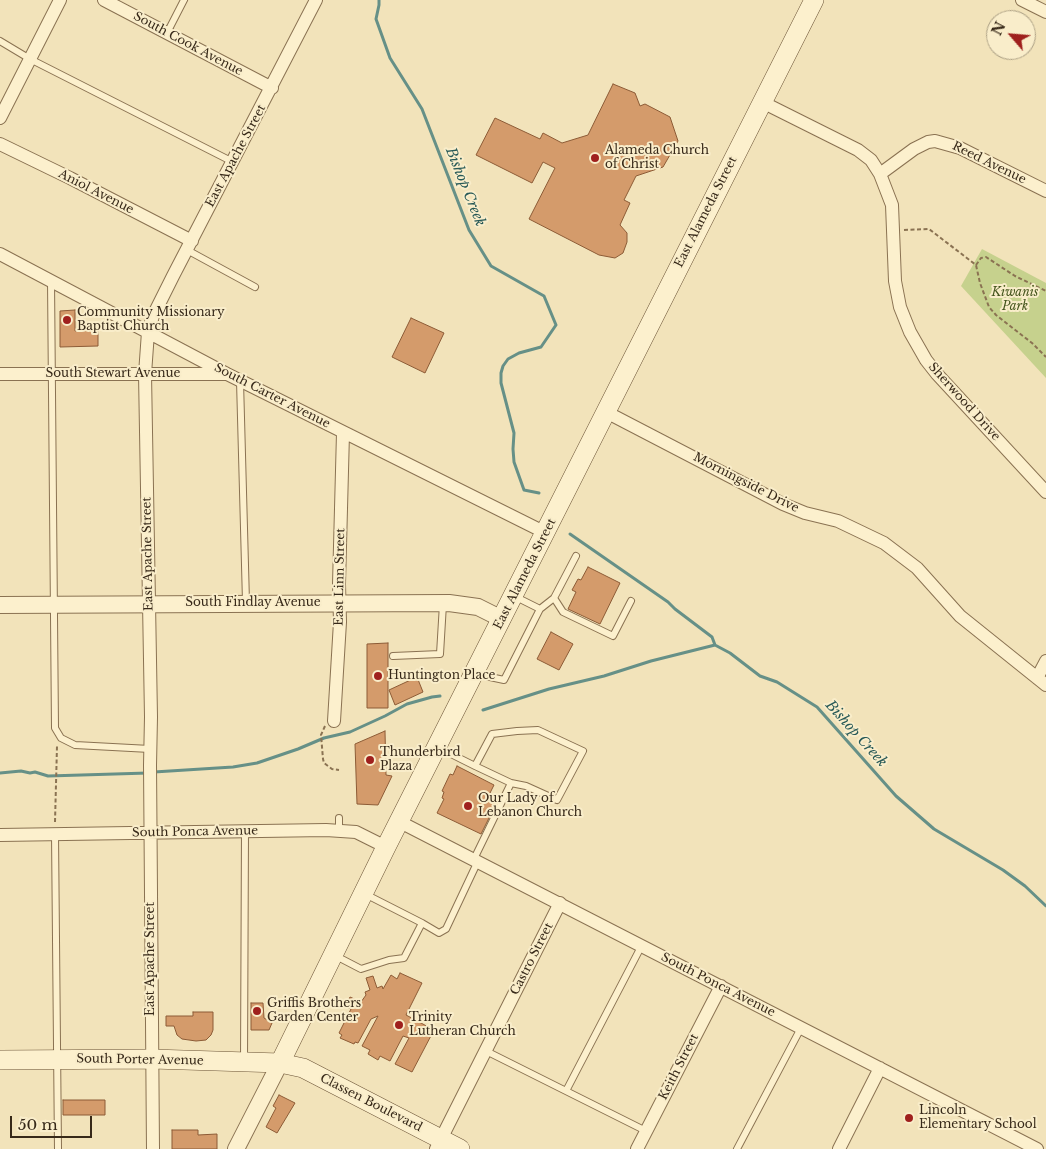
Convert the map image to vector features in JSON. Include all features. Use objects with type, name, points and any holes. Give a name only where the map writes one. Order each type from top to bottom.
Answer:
[{"type":"main road","name":"East Alameda Street","points":[[280,1063],[386,847],[546,534],[814,0]]},
{"type":"main road","name":"South Porter Avenue","points":[[0,1060],[152,1059],[280,1063]]},
{"type":"main road","name":"Classen Boulevard","points":[[280,1063],[303,1068],[438,1144],[460,1149]]},
{"type":"street","points":[[0,118],[60,0]]},
{"type":"street","name":"South Cook Avenue","points":[[104,0],[272,88]]},
{"type":"street","name":"East Apache Street","points":[[153,1149],[150,833],[151,717],[146,374],[148,332],[157,308],[316,0]]},
{"type":"street","points":[[1022,0],[1046,12]]},
{"type":"street","name":"Sherwood Drive","points":[[762,102],[858,150],[871,160],[880,174],[892,205],[894,266],[898,296],[910,332],[918,348],[937,374],[1046,492]]},
{"type":"street","name":"Reed Avenue","points":[[880,174],[914,149],[935,140],[960,148],[1046,192]]},
{"type":"street","name":"Aniol Avenue","points":[[0,144],[70,178],[189,245]]},
{"type":"street","name":"South Carter Avenue","points":[[0,254],[240,381],[546,534]]},
{"type":"street","name":"South Stewart Avenue","points":[[0,374],[227,374]]},
{"type":"street","name":"Morningside Drive","points":[[606,412],[795,510],[838,521],[884,543],[917,568],[960,616],[1042,681]]},
{"type":"street","name":"East Linn Street","points":[[334,721],[340,602],[343,433]]},
{"type":"street","name":"South Findlay Avenue","points":[[0,605],[443,603],[478,608],[502,619]]},
{"type":"street","points":[[1042,681],[1046,661]]},
{"type":"street","name":"South Ponca Avenue","points":[[400,822],[1037,1149]]},
{"type":"street","name":"South Ponca Avenue","points":[[0,835],[55,828],[150,833],[245,831],[339,824],[386,847]]},
{"type":"street","name":"Castro Street","points":[[438,1144],[560,904]]},
{"type":"street","name":"Keith Street","points":[[637,1149],[721,986]]},
{"type":"street","name":"East Alameda Street","points":[[236,1149],[280,1063]]},
{"type":"street","points":[[839,1149],[880,1068]]},
{"type":"lane","points":[[167,33],[184,0]]},
{"type":"lane","points":[[0,41],[30,59],[233,162]]},
{"type":"lane","points":[[189,245],[255,287]]},
{"type":"lane","points":[[51,281],[54,718],[58,734],[61,738],[75,745],[150,749]]},
{"type":"lane","points":[[240,381],[246,603]]},
{"type":"lane","points":[[475,674],[504,680],[540,609],[554,598],[576,556]]},
{"type":"lane","points":[[514,596],[540,609]]},
{"type":"lane","points":[[554,598],[563,612],[613,636],[631,601]]},
{"type":"lane","points":[[393,656],[440,654],[443,603]]},
{"type":"lane","points":[[437,748],[475,766],[511,783],[526,786],[556,800],[583,751],[538,730],[492,734],[475,766]]},
{"type":"lane","points":[[364,893],[439,933],[446,929],[511,783]]},
{"type":"lane","points":[[55,828],[58,1149]]},
{"type":"lane","points":[[244,1062],[245,831]]},
{"type":"lane","points":[[333,955],[361,969],[389,960],[404,958],[422,923]]},
{"type":"lane","points":[[566,1091],[642,946]]},
{"type":"lane","points":[[737,1149],[801,1028]]},
{"type":"lane","points":[[486,1051],[646,1131]]},
{"type":"path","points":[[894,230],[930,229],[976,264],[980,283],[989,307],[996,315],[1032,342],[1046,356]]},
{"type":"path","points":[[976,264],[981,258],[986,257],[1015,276],[1046,291]]},
{"type":"path","points":[[55,828],[58,734]]},
{"type":"path","points":[[321,735],[324,763],[332,770],[339,770]]},
{"type":"green space","name":"Kiwanis Park","points":[[982,249],[1046,283],[1046,378],[961,286]]},
{"type":"building","points":[[613,84],[635,93],[640,106],[645,104],[670,117],[678,141],[663,167],[636,176],[624,200],[630,203],[620,225],[627,233],[627,242],[623,253],[615,258],[599,255],[529,219],[555,168],[543,162],[532,183],[476,155],[495,118],[540,139],[543,133],[562,143],[588,135]]},
{"type":"building","name":"Community Missionary Baptist Church","points":[[75,310],[75,331],[98,330],[98,346],[60,347],[60,311]]},
{"type":"building","points":[[411,318],[444,333],[425,373],[392,357]]},
{"type":"building","points":[[588,567],[620,583],[600,624],[568,609],[576,592],[572,590],[578,579],[581,580]]},
{"type":"building","points":[[551,632],[573,644],[559,670],[537,659]]},
{"type":"building","name":"Huntington Place","points":[[388,643],[388,708],[367,708],[367,644]]},
{"type":"building","name":"Huntington Place","points":[[417,677],[423,692],[395,705],[389,690]]},
{"type":"building","name":"Thunderbird Plaza","points":[[385,731],[386,775],[392,776],[378,805],[357,804],[355,744]]},
{"type":"building","name":"Our Lady of Lebanon Church","points":[[457,766],[494,785],[490,793],[499,798],[481,834],[437,813],[444,799],[442,798],[444,792],[442,791],[450,774],[453,775]]},
{"type":"building","name":"Trinity Lutheran Church","points":[[400,973],[422,983],[406,1015],[434,1030],[412,1072],[395,1064],[409,1038],[403,1036],[390,1061],[380,1056],[378,1060],[368,1054],[370,1050],[362,1046],[378,1016],[371,1019],[358,1043],[355,1042],[354,1044],[340,1038],[342,1035],[339,1033],[351,1009],[345,1006],[350,997],[361,1002],[366,995],[365,992],[370,990],[366,978],[373,976],[377,988],[382,986],[383,989],[391,975],[397,979]]},
{"type":"building","name":"Griffis Brothers Garden Center","points":[[251,1003],[263,1003],[264,1018],[272,1023],[269,1030],[251,1030]]},
{"type":"building","points":[[193,1012],[213,1012],[213,1030],[206,1040],[182,1039],[177,1035],[174,1026],[166,1026],[166,1016],[193,1016]]},
{"type":"building","points":[[279,1095],[295,1103],[277,1133],[266,1127],[276,1108],[273,1106]]},
{"type":"building","points":[[63,1100],[105,1100],[105,1115],[63,1115]]},
{"type":"building","points":[[172,1130],[198,1130],[198,1135],[217,1134],[217,1149],[172,1149]]},
{"type":"waterway","name":"Bishop Creek","points":[[379,0],[376,19],[390,58],[422,109],[469,230],[491,266],[544,296],[556,325],[541,347],[519,353],[508,359],[501,373],[501,383],[514,433],[514,462],[524,490],[539,493]]},
{"type":"waterway","name":"Bishop Creek","points":[[570,534],[668,602],[712,637],[715,645]]},
{"type":"waterway","name":"Bishop Creek","points":[[715,645],[730,653],[760,676],[777,682],[817,707],[896,796],[934,829],[1003,870],[1025,886],[1046,906]]},
{"type":"waterway","points":[[483,710],[549,689],[604,676],[651,661],[715,645]]},
{"type":"waterway","points":[[154,772],[233,767],[257,763],[324,738],[350,732],[407,704],[440,696]]},
{"type":"waterway","points":[[0,773],[21,771],[35,772],[48,776],[148,773]]},
{"type":"place","name":"Alameda Church of Christ","points":[[595,158]]},
{"type":"place","name":"Community Missionary Baptist Church","points":[[67,320]]},
{"type":"place","name":"Huntington Place","points":[[378,676]]},
{"type":"place","name":"Thunderbird Plaza","points":[[370,760]]},
{"type":"place","name":"Our Lady of Lebanon Church","points":[[468,806]]},
{"type":"place","name":"Griffis Brothers Garden Center","points":[[257,1011]]},
{"type":"place","name":"Trinity Lutheran Church","points":[[399,1025]]},
{"type":"place","name":"Lincoln Elementary School","points":[[909,1118]]}]
